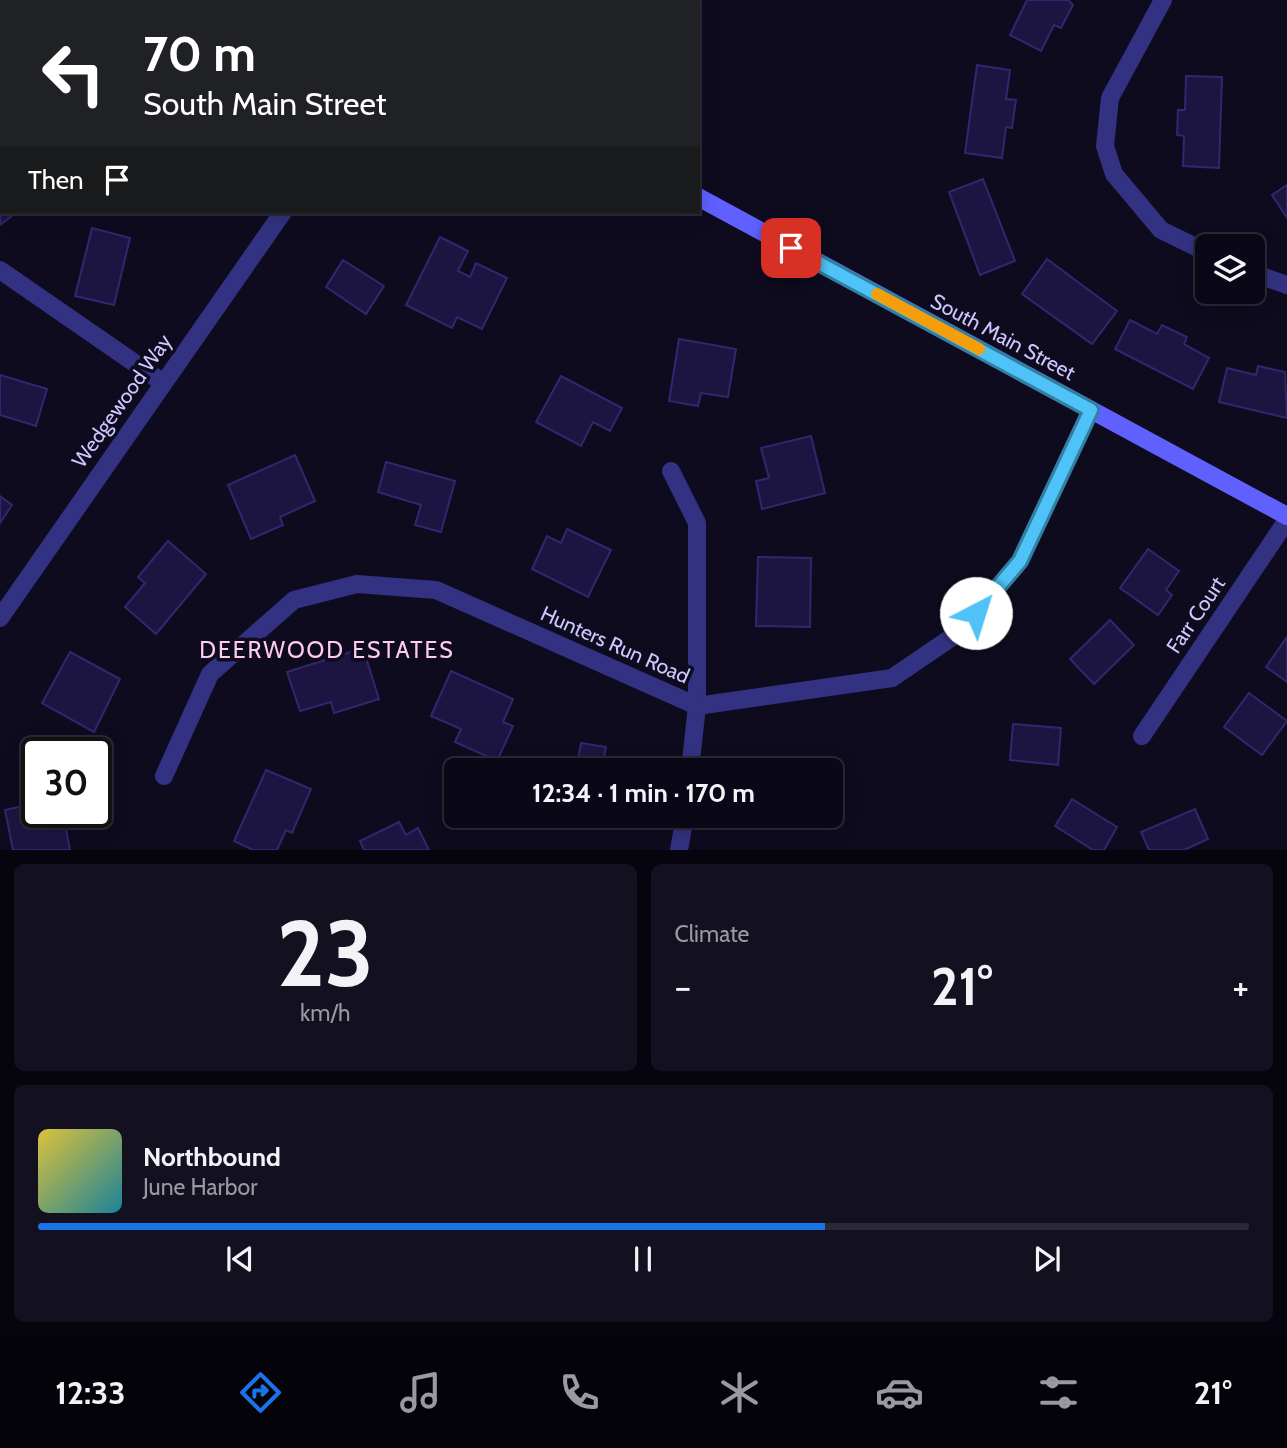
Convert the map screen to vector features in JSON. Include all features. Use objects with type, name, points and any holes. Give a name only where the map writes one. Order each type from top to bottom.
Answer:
[{"type":"street","points":[[1163,0],[1111,98],[1105,146],[1114,174],[1160,230],[1195,247]]},
{"type":"street","name":"South Main Street","points":[[700,198],[1287,518]]},
{"type":"street","name":"Wedgewood Way","points":[[0,618],[282,214]]},
{"type":"street","points":[[0,270],[162,382]]},
{"type":"street","points":[[1265,277],[1287,285]]},
{"type":"street","name":"Hunters Run Road","points":[[164,776],[210,674],[294,600],[357,584],[436,590],[697,706],[892,678],[961,631],[1020,561],[1091,410]]},
{"type":"street","points":[[671,471],[697,523],[697,706],[691,758]]},
{"type":"street","name":"Farr Court","points":[[1142,736],[1287,518]]},
{"type":"street","points":[[679,849],[683,828]]},
{"type":"building","points":[[1027,0],[1068,0],[1073,5],[1061,28],[1054,25],[1041,51],[1010,35]]},
{"type":"building","points":[[977,65],[1010,70],[1006,99],[1016,100],[1012,128],[1006,127],[1002,158],[965,153]]},
{"type":"building","points":[[1186,76],[1222,77],[1219,168],[1183,166],[1184,136],[1177,135],[1178,110],[1185,110]]},
{"type":"building","points":[[983,179],[1015,261],[980,275],[949,192]]},
{"type":"building","points":[[1287,185],[1287,218],[1272,195]]},
{"type":"building","points":[[0,214],[14,214],[0,225]]},
{"type":"building","points":[[92,228],[130,238],[114,305],[75,296]]},
{"type":"building","points":[[440,237],[468,251],[458,271],[470,277],[476,263],[507,278],[482,329],[457,317],[452,328],[406,305]]},
{"type":"building","points":[[1047,259],[1117,311],[1092,344],[1022,294]]},
{"type":"building","points":[[343,260],[384,286],[366,314],[326,287]]},
{"type":"building","points":[[1130,320],[1157,334],[1162,325],[1187,337],[1184,344],[1209,358],[1193,389],[1115,349]]},
{"type":"building","points":[[679,339],[736,349],[728,397],[701,393],[698,406],[669,401]]},
{"type":"building","points":[[1258,366],[1285,372],[1287,418],[1219,402],[1227,368],[1256,375]]},
{"type":"building","points":[[0,375],[47,389],[36,426],[0,415]]},
{"type":"building","points":[[561,376],[622,408],[610,431],[593,422],[581,446],[536,422]]},
{"type":"building","points":[[811,436],[825,493],[762,509],[756,481],[769,478],[761,448]]},
{"type":"building","points":[[295,455],[315,501],[280,517],[283,525],[251,539],[228,485]]},
{"type":"building","points":[[386,462],[455,481],[441,532],[415,525],[421,505],[378,492]]},
{"type":"building","points":[[0,496],[12,505],[0,523]]},
{"type":"building","points":[[567,529],[611,550],[588,597],[532,569],[547,536],[561,543]]},
{"type":"building","points":[[168,541],[206,574],[156,634],[125,607],[145,583],[138,577]]},
{"type":"building","points":[[1148,549],[1179,571],[1166,590],[1172,595],[1158,615],[1120,588]]},
{"type":"building","points":[[758,557],[811,558],[810,627],[756,626]]},
{"type":"building","points":[[1110,620],[1134,645],[1094,684],[1070,659]]},
{"type":"building","points":[[1287,637],[1287,682],[1266,667]]},
{"type":"building","points":[[363,648],[379,699],[334,713],[331,702],[300,711],[287,672]]},
{"type":"building","points":[[70,652],[120,679],[94,732],[42,703]]},
{"type":"building","points":[[451,671],[513,699],[503,722],[513,726],[498,758],[490,758],[455,742],[461,729],[431,716]]},
{"type":"building","points":[[1249,693],[1287,721],[1262,755],[1224,727]]},
{"type":"building","points":[[1013,724],[1061,728],[1058,765],[1010,760]]},
{"type":"building","points":[[581,743],[606,747],[604,758],[578,758]]},
{"type":"building","points":[[266,770],[311,789],[292,833],[286,830],[277,850],[253,850],[234,841]]},
{"type":"building","points":[[1072,799],[1117,827],[1104,850],[1093,850],[1055,826]]},
{"type":"building","points":[[21,806],[21,828],[66,828],[70,850],[13,850],[5,810]]},
{"type":"building","points":[[1195,809],[1208,839],[1184,850],[1149,850],[1141,832]]},
{"type":"building","points":[[399,822],[406,835],[418,828],[429,850],[364,850],[360,841]]},
{"type":"slow traffic","points":[[877,294],[979,349]]},
{"type":"district","name":"DEERWOOD ESTATES","points":[[327,650]]},
{"type":"route","points":[[791,248],[1091,410],[1020,561],[976,613]]}]
